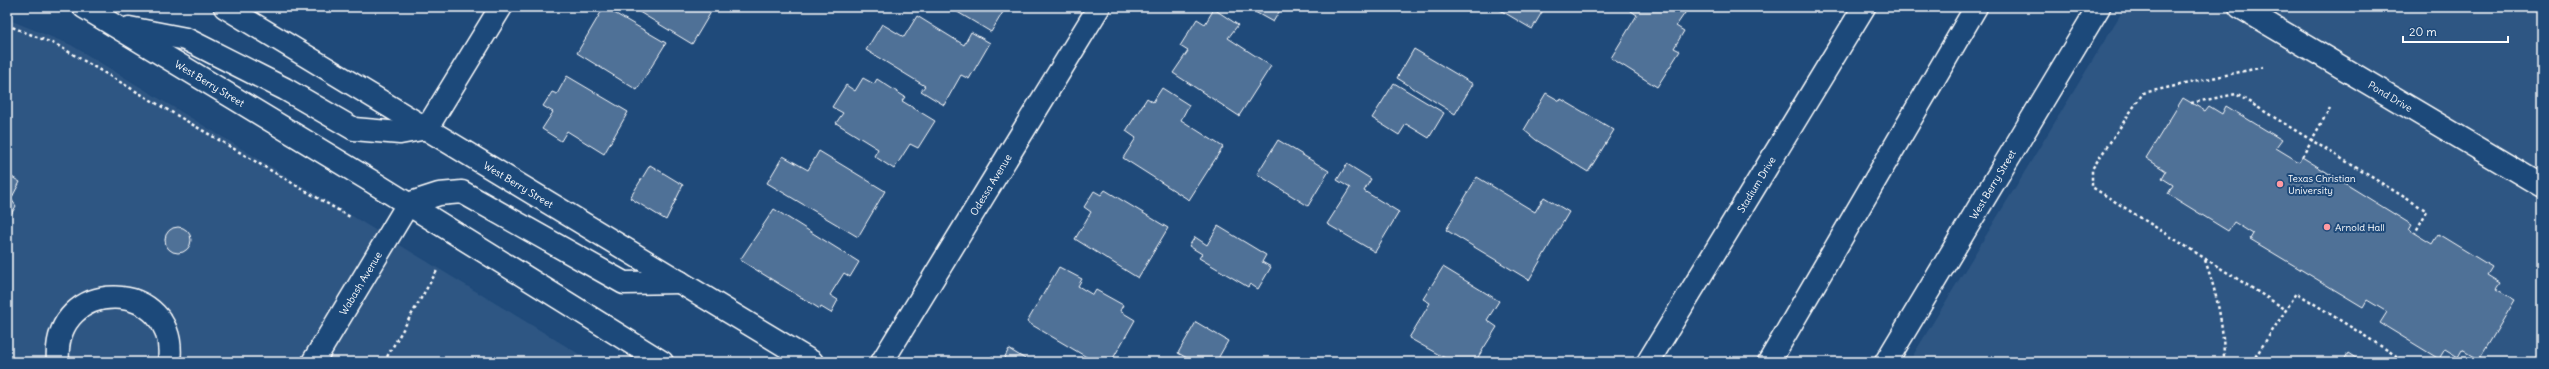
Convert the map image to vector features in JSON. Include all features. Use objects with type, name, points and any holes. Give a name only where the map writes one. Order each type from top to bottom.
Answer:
[{"type":"main road","name":"West Berry Street","points":[[84,7],[408,204],[662,362]]},
{"type":"main road","name":"West Berry Street","points":[[225,7],[428,128],[812,362]]},
{"type":"main road","points":[[114,25],[186,39],[284,89],[354,129],[400,133],[428,128],[500,7]]},
{"type":"main road","name":"Odessa Avenue","points":[[882,362],[1099,7]]},
{"type":"main road","name":"Stadium Drive","points":[[1648,362],[1864,7]]},
{"type":"main road","points":[[1769,362],[1976,7]]},
{"type":"main road","name":"West Berry Street","points":[[1886,362],[2099,7]]},
{"type":"main road","name":"Pond Drive","points":[[2240,7],[2542,186]]},
{"type":"main road","points":[[408,204],[439,194],[462,192],[624,283],[680,282]]},
{"type":"main road","name":"Wabash Avenue","points":[[313,362],[408,204]]},
{"type":"main road","points":[[58,362],[57,347],[62,328],[73,313],[90,301],[108,296],[127,298],[146,306],[158,318],[167,334],[170,351],[169,362]]},
{"type":"path","points":[[7,25],[57,45],[350,217]]},
{"type":"path","points":[[2263,67],[2143,94],[2092,169],[2092,187],[2205,260],[2285,309]]},
{"type":"path","points":[[2191,103],[2236,94],[2426,211],[2415,233]]},
{"type":"path","points":[[2302,157],[2330,108]]},
{"type":"path","points":[[2205,260],[2218,299],[2224,333],[2224,362]]},
{"type":"path","points":[[384,362],[438,270]]},
{"type":"path","points":[[2252,362],[2296,293],[2406,362]]},
{"type":"shaded area","name":"Texas Christian University","points":[[2125,7],[2542,7],[2542,362],[1909,362]]},
{"type":"shaded area","points":[[7,19],[71,45],[592,362],[7,362]]},
{"type":"building","points":[[604,7],[666,43],[637,90],[577,53]]},
{"type":"building","points":[[631,7],[714,7],[692,44]]},
{"type":"building","points":[[949,7],[1006,7],[991,32]]},
{"type":"building","points":[[1246,7],[1282,7],[1273,22]]},
{"type":"building","points":[[1495,7],[1545,7],[1532,29]]},
{"type":"building","points":[[1625,7],[1682,7],[1687,10],[1676,26],[1684,31],[1674,48],[1680,51],[1657,87],[1611,58],[1637,15]]},
{"type":"building","points":[[1214,9],[1238,25],[1228,38],[1271,66],[1239,116],[1173,73],[1188,51],[1180,46],[1197,19],[1205,24]]},
{"type":"building","points":[[917,16],[964,45],[971,32],[990,43],[969,79],[961,75],[944,105],[921,91],[925,86],[866,50],[882,24],[904,37]]},
{"type":"building","points":[[1414,49],[1473,84],[1455,114],[1397,78]]},
{"type":"building","points":[[567,76],[628,112],[604,154],[567,131],[561,141],[542,129],[553,112],[543,106],[552,92],[557,94]]},
{"type":"building","points":[[863,78],[874,84],[877,79],[905,97],[902,101],[935,121],[918,148],[910,144],[894,169],[874,156],[878,149],[836,123],[843,113],[832,107],[846,85],[855,91]]},
{"type":"building","points":[[1394,83],[1444,113],[1429,138],[1406,124],[1399,135],[1372,118]]},
{"type":"building","points":[[1162,88],[1189,105],[1181,120],[1223,147],[1189,200],[1123,158],[1136,138],[1126,131],[1147,98],[1153,102]]},
{"type":"building","points":[[1546,93],[1560,101],[1561,99],[1614,130],[1588,172],[1536,140],[1524,130]]},
{"type":"building","name":"Arnold Hall","points":[[2183,98],[2205,111],[2209,106],[2222,114],[2226,106],[2282,140],[2276,148],[2299,162],[2302,157],[2412,225],[2409,230],[2432,244],[2438,234],[2492,267],[2487,275],[2500,283],[2496,289],[2515,300],[2479,360],[2462,350],[2458,357],[2445,349],[2439,359],[2380,323],[2387,312],[2367,300],[2363,307],[2250,239],[2253,234],[2234,222],[2228,231],[2168,194],[2173,185],[2162,178],[2166,171],[2146,158]]},
{"type":"building","points":[[1278,140],[1329,171],[1308,206],[1257,174]]},
{"type":"building","points":[[819,151],[885,191],[858,237],[767,183],[783,156],[808,170]]},
{"type":"building","points":[[1347,164],[1371,179],[1364,191],[1399,212],[1375,252],[1327,224],[1350,188],[1337,180]]},
{"type":"building","points":[[650,165],[683,185],[666,220],[630,198]]},
{"type":"building","points":[[7,174],[20,182],[11,199],[16,206],[7,221]]},
{"type":"building","points":[[1477,177],[1535,212],[1544,197],[1569,212],[1529,280],[1446,230]]},
{"type":"building","points":[[1105,190],[1168,228],[1138,278],[1075,239],[1091,212],[1084,207],[1094,191],[1101,195]]},
{"type":"building","points":[[774,209],[859,262],[850,277],[844,273],[830,295],[838,300],[831,313],[821,307],[820,309],[740,260]]},
{"type":"building","points":[[1218,226],[1266,255],[1262,262],[1271,267],[1258,289],[1250,284],[1248,287],[1199,258],[1202,254],[1189,246],[1195,237],[1207,245]]},
{"type":"building","points":[[178,227],[187,231],[191,240],[187,249],[178,253],[169,249],[165,240],[169,231]]},
{"type":"building","points":[[1059,267],[1082,279],[1078,286],[1093,295],[1096,290],[1123,305],[1120,311],[1135,320],[1111,362],[1095,362],[1027,322]]},
{"type":"building","points":[[1443,267],[1499,301],[1487,320],[1497,327],[1475,362],[1452,362],[1409,338],[1430,303],[1423,299]]},
{"type":"building","points":[[1196,322],[1228,341],[1216,362],[1194,362],[1178,353]]},
{"type":"building","points":[[1009,349],[1030,362],[1002,362]]},
{"type":"building","points":[[2348,353],[2362,362],[2343,362]]},
{"type":"building","points":[[992,356],[1002,362],[989,362]]},
{"type":"place","name":"Texas Christian University","points":[[2280,184]]},
{"type":"place","name":"Arnold Hall","points":[[2327,227]]}]
